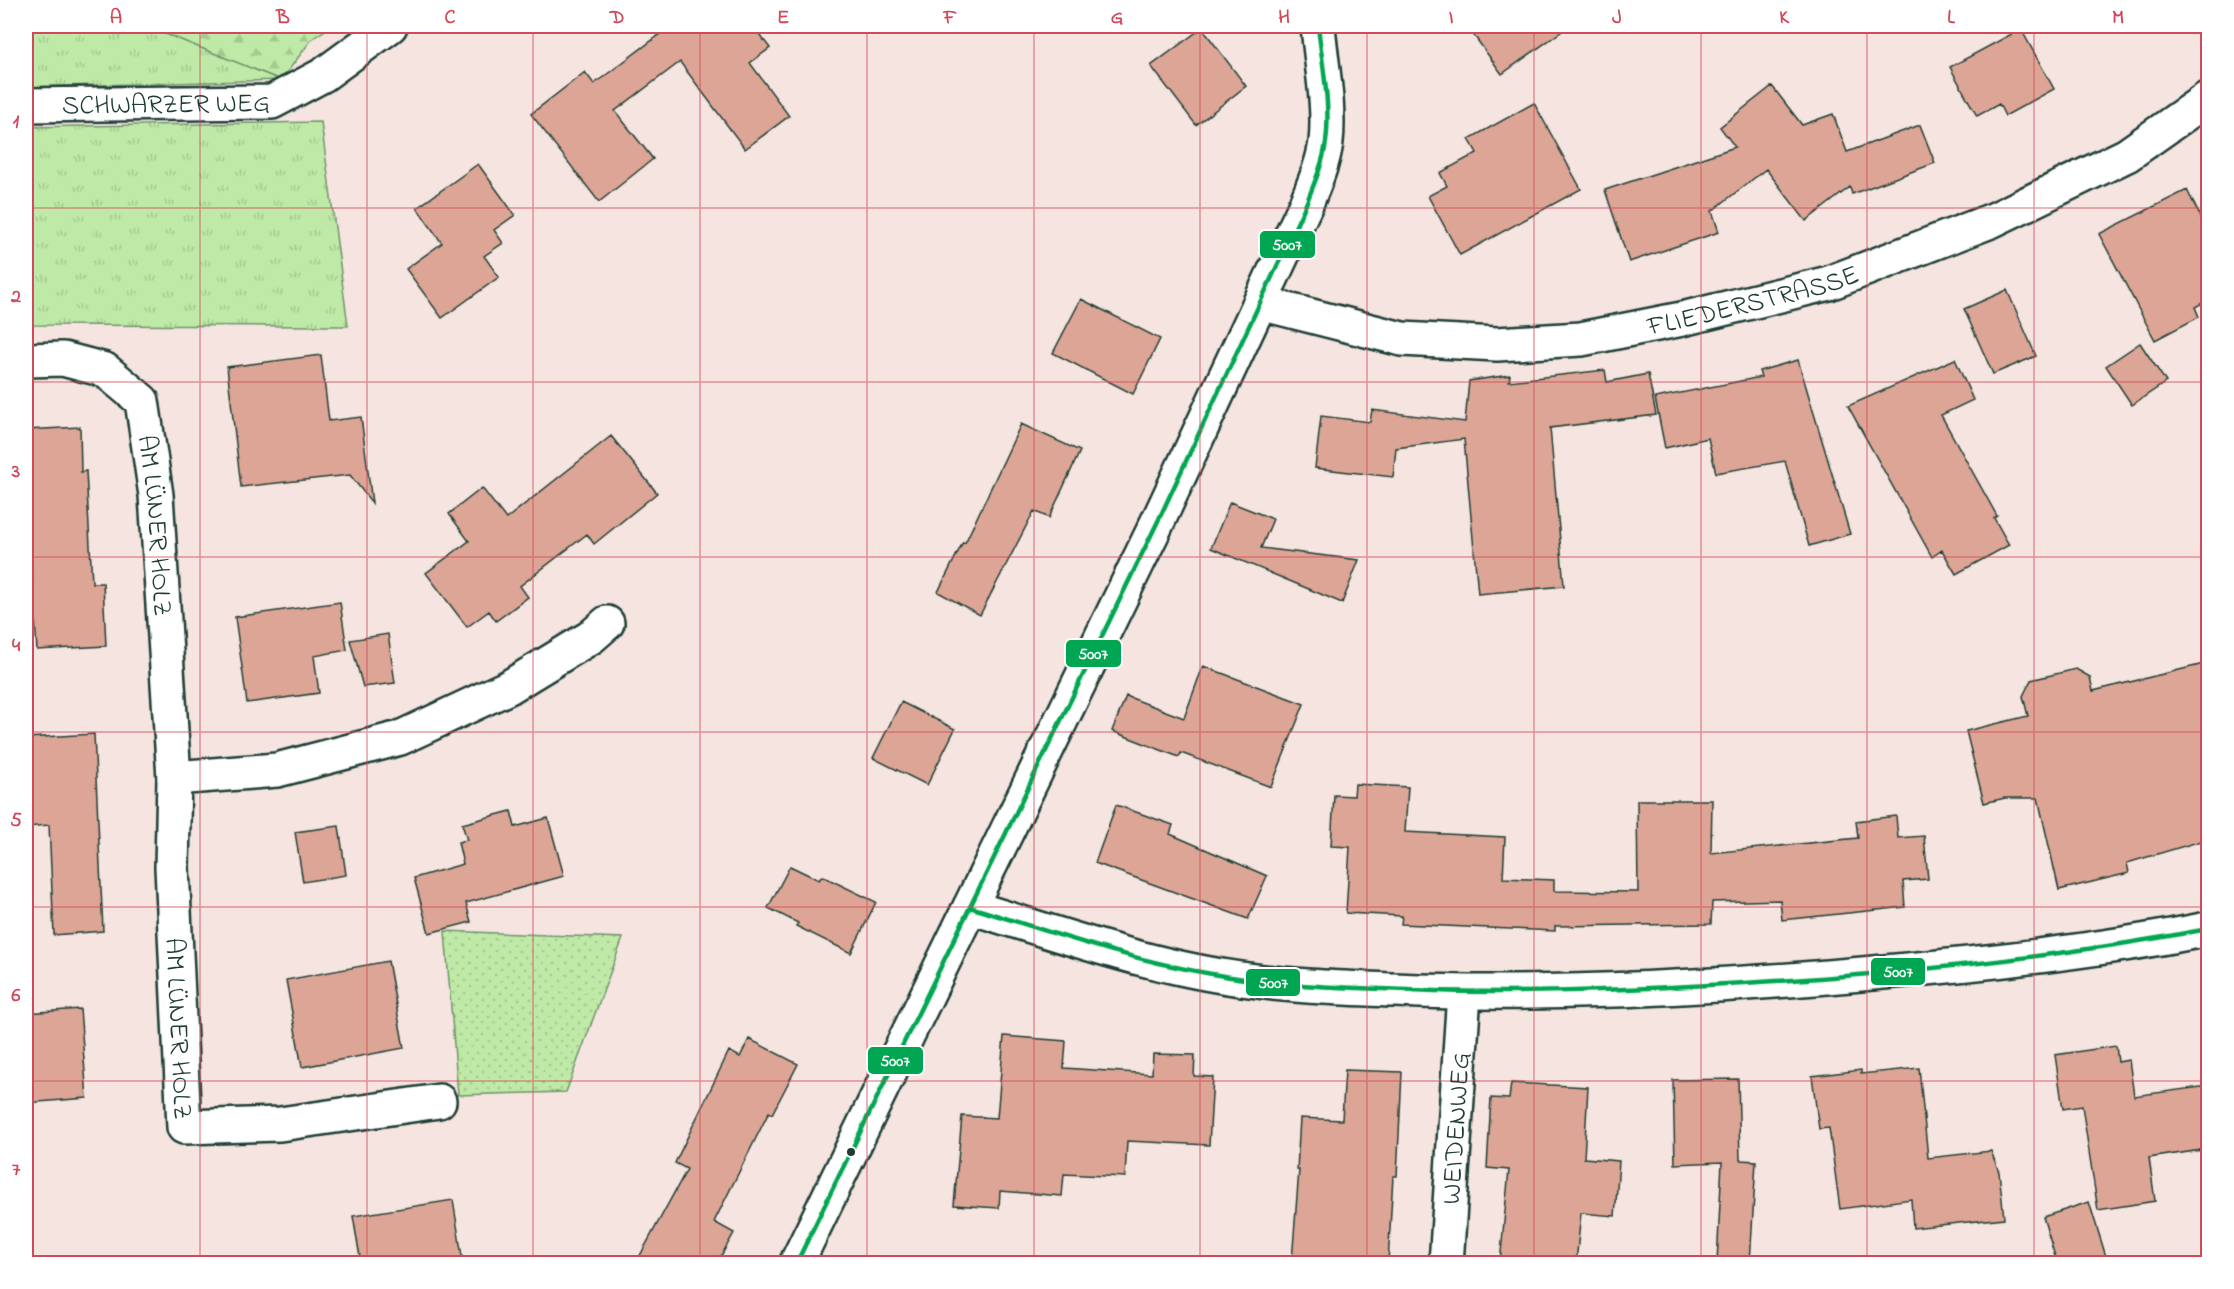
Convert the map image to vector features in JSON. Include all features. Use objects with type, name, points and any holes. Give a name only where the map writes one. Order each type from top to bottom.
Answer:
[{"type":"street","name":"SCHWARZER WEG","points":[[26,105],[272,102],[323,75],[390,26]]},
{"type":"street","points":[[796,1263],[1159,519],[1320,171],[1326,141],[1326,114],[1318,26]]},
{"type":"street","name":"FLIEDERSTRASSE","points":[[1260,303],[1402,339],[1485,343],[1581,339],[1682,319],[1829,283],[1993,220],[2127,155],[2208,98]]},
{"type":"street","name":"AM LÜNER HOLZ","points":[[26,360],[63,360],[105,370],[142,401],[156,495],[174,778],[171,867],[184,1127],[280,1124],[439,1101]]},
{"type":"street","points":[[174,778],[277,770],[400,738],[509,687],[591,637],[607,623]]},
{"type":"street","points":[[970,908],[1157,964],[1208,973],[1250,980],[1328,987],[1464,993],[1717,986],[1925,969],[2057,954],[2208,929]]},
{"type":"street","name":"WEIDENWEG","points":[[1446,1263],[1464,993]]},
{"type":"green space","points":[[26,26],[146,26],[281,80],[26,87]]},
{"type":"green space","points":[[146,26],[331,26],[312,39],[281,80]]},
{"type":"green space","points":[[321,122],[348,326],[26,325],[26,127]]},
{"type":"green space","points":[[445,931],[623,938],[566,1092],[458,1095]]},
{"type":"building","points":[[652,26],[753,26],[770,48],[750,63],[789,116],[745,149],[680,62],[615,111],[653,159],[599,202],[531,114],[585,72],[594,84],[659,35]]},
{"type":"building","points":[[1467,26],[1569,26],[1502,74]]},
{"type":"building","points":[[1202,28],[1246,86],[1196,125],[1151,66]]},
{"type":"building","points":[[2021,29],[2054,89],[2005,116],[1999,104],[1977,116],[1950,67]]},
{"type":"building","points":[[1772,86],[1802,125],[1833,114],[1847,152],[1920,125],[1935,163],[1852,194],[1850,187],[1806,221],[1766,169],[1712,211],[1719,232],[1629,262],[1605,190],[1735,147],[1720,127]]},
{"type":"building","points":[[1534,103],[1581,189],[1460,255],[1428,196],[1447,186],[1440,173],[1477,153],[1469,139]]},
{"type":"building","points":[[478,164],[515,215],[494,230],[503,243],[484,256],[499,277],[442,318],[406,269],[442,243],[417,208]]},
{"type":"building","points":[[2187,190],[2208,232],[2208,300],[2195,307],[2199,317],[2155,340],[2099,234]]},
{"type":"building","points":[[2007,290],[2036,356],[1993,374],[1964,309]]},
{"type":"building","points":[[1081,299],[1160,339],[1133,394],[1053,353]]},
{"type":"building","points":[[2140,343],[2166,382],[2132,405],[2106,366]]},
{"type":"building","points":[[321,355],[329,421],[361,417],[372,503],[350,475],[241,487],[227,367]]},
{"type":"building","points":[[1955,359],[1973,400],[1941,415],[1997,516],[1994,518],[2009,545],[1956,574],[1942,550],[1932,557],[1848,406]]},
{"type":"building","points":[[1798,360],[1850,534],[1809,546],[1785,461],[1716,473],[1708,438],[1665,448],[1655,398],[1761,377],[1759,371]]},
{"type":"building","points":[[1605,370],[1607,382],[1648,374],[1656,415],[1550,428],[1564,586],[1478,594],[1464,439],[1396,448],[1393,477],[1315,468],[1321,416],[1370,422],[1372,410],[1465,422],[1469,381],[1510,375],[1509,381]]},
{"type":"building","points":[[1021,424],[1080,451],[1049,518],[1034,511],[980,615],[938,592],[963,542],[965,543]]},
{"type":"building","points":[[80,427],[81,472],[86,471],[92,583],[103,583],[106,646],[37,650],[32,573],[26,573],[26,430]]},
{"type":"building","points":[[611,436],[657,493],[594,544],[587,534],[520,586],[528,597],[496,621],[489,611],[467,627],[426,573],[469,541],[449,514],[482,488],[506,519]]},
{"type":"building","points":[[1230,502],[1273,519],[1261,548],[1359,560],[1342,603],[1211,548]]},
{"type":"building","points":[[340,602],[347,650],[314,656],[319,693],[247,703],[235,617]]},
{"type":"building","points":[[388,634],[395,683],[363,687],[350,640]]},
{"type":"building","points":[[2208,663],[2208,839],[2127,863],[2129,873],[2059,890],[2038,798],[2005,798],[1984,803],[1966,731],[2028,716],[2023,696],[2031,680],[2076,669],[2090,677],[2093,691]]},
{"type":"building","points":[[1203,666],[1304,704],[1271,787],[1181,753],[1179,757],[1112,731],[1126,696],[1184,718]]},
{"type":"building","points":[[901,702],[955,729],[927,785],[873,758]]},
{"type":"building","points":[[94,734],[103,931],[54,935],[49,825],[26,827],[26,738]]},
{"type":"building","points":[[1355,784],[1408,787],[1405,832],[1505,837],[1503,878],[1554,880],[1554,891],[1638,892],[1637,800],[1712,800],[1711,853],[1858,838],[1856,821],[1896,816],[1898,838],[1924,836],[1928,879],[1903,881],[1905,907],[1782,920],[1780,900],[1712,902],[1711,924],[1555,926],[1555,931],[1401,924],[1402,916],[1346,913],[1350,847],[1331,846],[1334,795],[1354,796]]},
{"type":"building","points":[[1116,805],[1173,825],[1170,834],[1267,876],[1248,919],[1095,863]]},
{"type":"building","points":[[511,811],[515,827],[548,818],[564,876],[466,903],[471,922],[429,933],[414,878],[463,864],[458,842],[467,840],[462,824]]},
{"type":"building","points":[[339,826],[346,875],[303,882],[295,832]]},
{"type":"building","points":[[790,866],[819,880],[822,876],[876,902],[851,953],[796,926],[798,923],[768,908]]},
{"type":"building","points":[[388,961],[404,1048],[302,1067],[286,980]]},
{"type":"building","points":[[80,1009],[87,1098],[26,1103],[26,1013]]},
{"type":"building","points":[[1004,1036],[1066,1041],[1064,1068],[1152,1074],[1153,1054],[1195,1055],[1194,1076],[1213,1077],[1209,1145],[1127,1141],[1125,1177],[1064,1174],[1062,1196],[1000,1191],[999,1208],[954,1205],[962,1116],[997,1118]]},
{"type":"building","points":[[749,1039],[798,1064],[772,1114],[769,1112],[714,1222],[734,1233],[717,1263],[636,1263],[687,1169],[675,1163],[729,1051],[740,1057]]},
{"type":"building","points":[[2116,1046],[2118,1062],[2129,1060],[2134,1096],[2208,1086],[2208,1149],[2149,1158],[2155,1201],[2098,1210],[2082,1106],[2063,1109],[2055,1055]]},
{"type":"building","points":[[1919,1068],[1928,1158],[1991,1151],[1999,1172],[2004,1218],[1913,1228],[1911,1199],[1840,1209],[1829,1128],[1819,1129],[1812,1076],[1861,1070],[1861,1074]]},
{"type":"building","points":[[1345,1070],[1402,1072],[1397,1176],[1393,1176],[1388,1263],[1292,1261],[1299,1170],[1297,1170],[1300,1118],[1342,1120]]},
{"type":"building","points":[[1738,1079],[1740,1160],[1756,1161],[1750,1263],[1717,1263],[1722,1162],[1675,1164],[1673,1080]]},
{"type":"building","points":[[1511,1083],[1588,1087],[1584,1158],[1619,1161],[1615,1216],[1581,1213],[1576,1263],[1500,1263],[1509,1170],[1487,1168],[1491,1098],[1509,1099]]},
{"type":"building","points":[[453,1200],[463,1263],[361,1263],[353,1216]]},
{"type":"building","points":[[2089,1202],[2108,1263],[2057,1263],[2043,1217]]},
{"type":"transit line","name":"5007","points":[[796,1264],[1159,519],[1306,204],[1323,158],[1327,128],[1327,99],[1318,26]]},
{"type":"transit line","name":"5007","points":[[970,907],[1120,953],[1212,974],[1318,986],[1473,992],[1700,986],[1919,970],[2136,942],[2208,929]]}]
